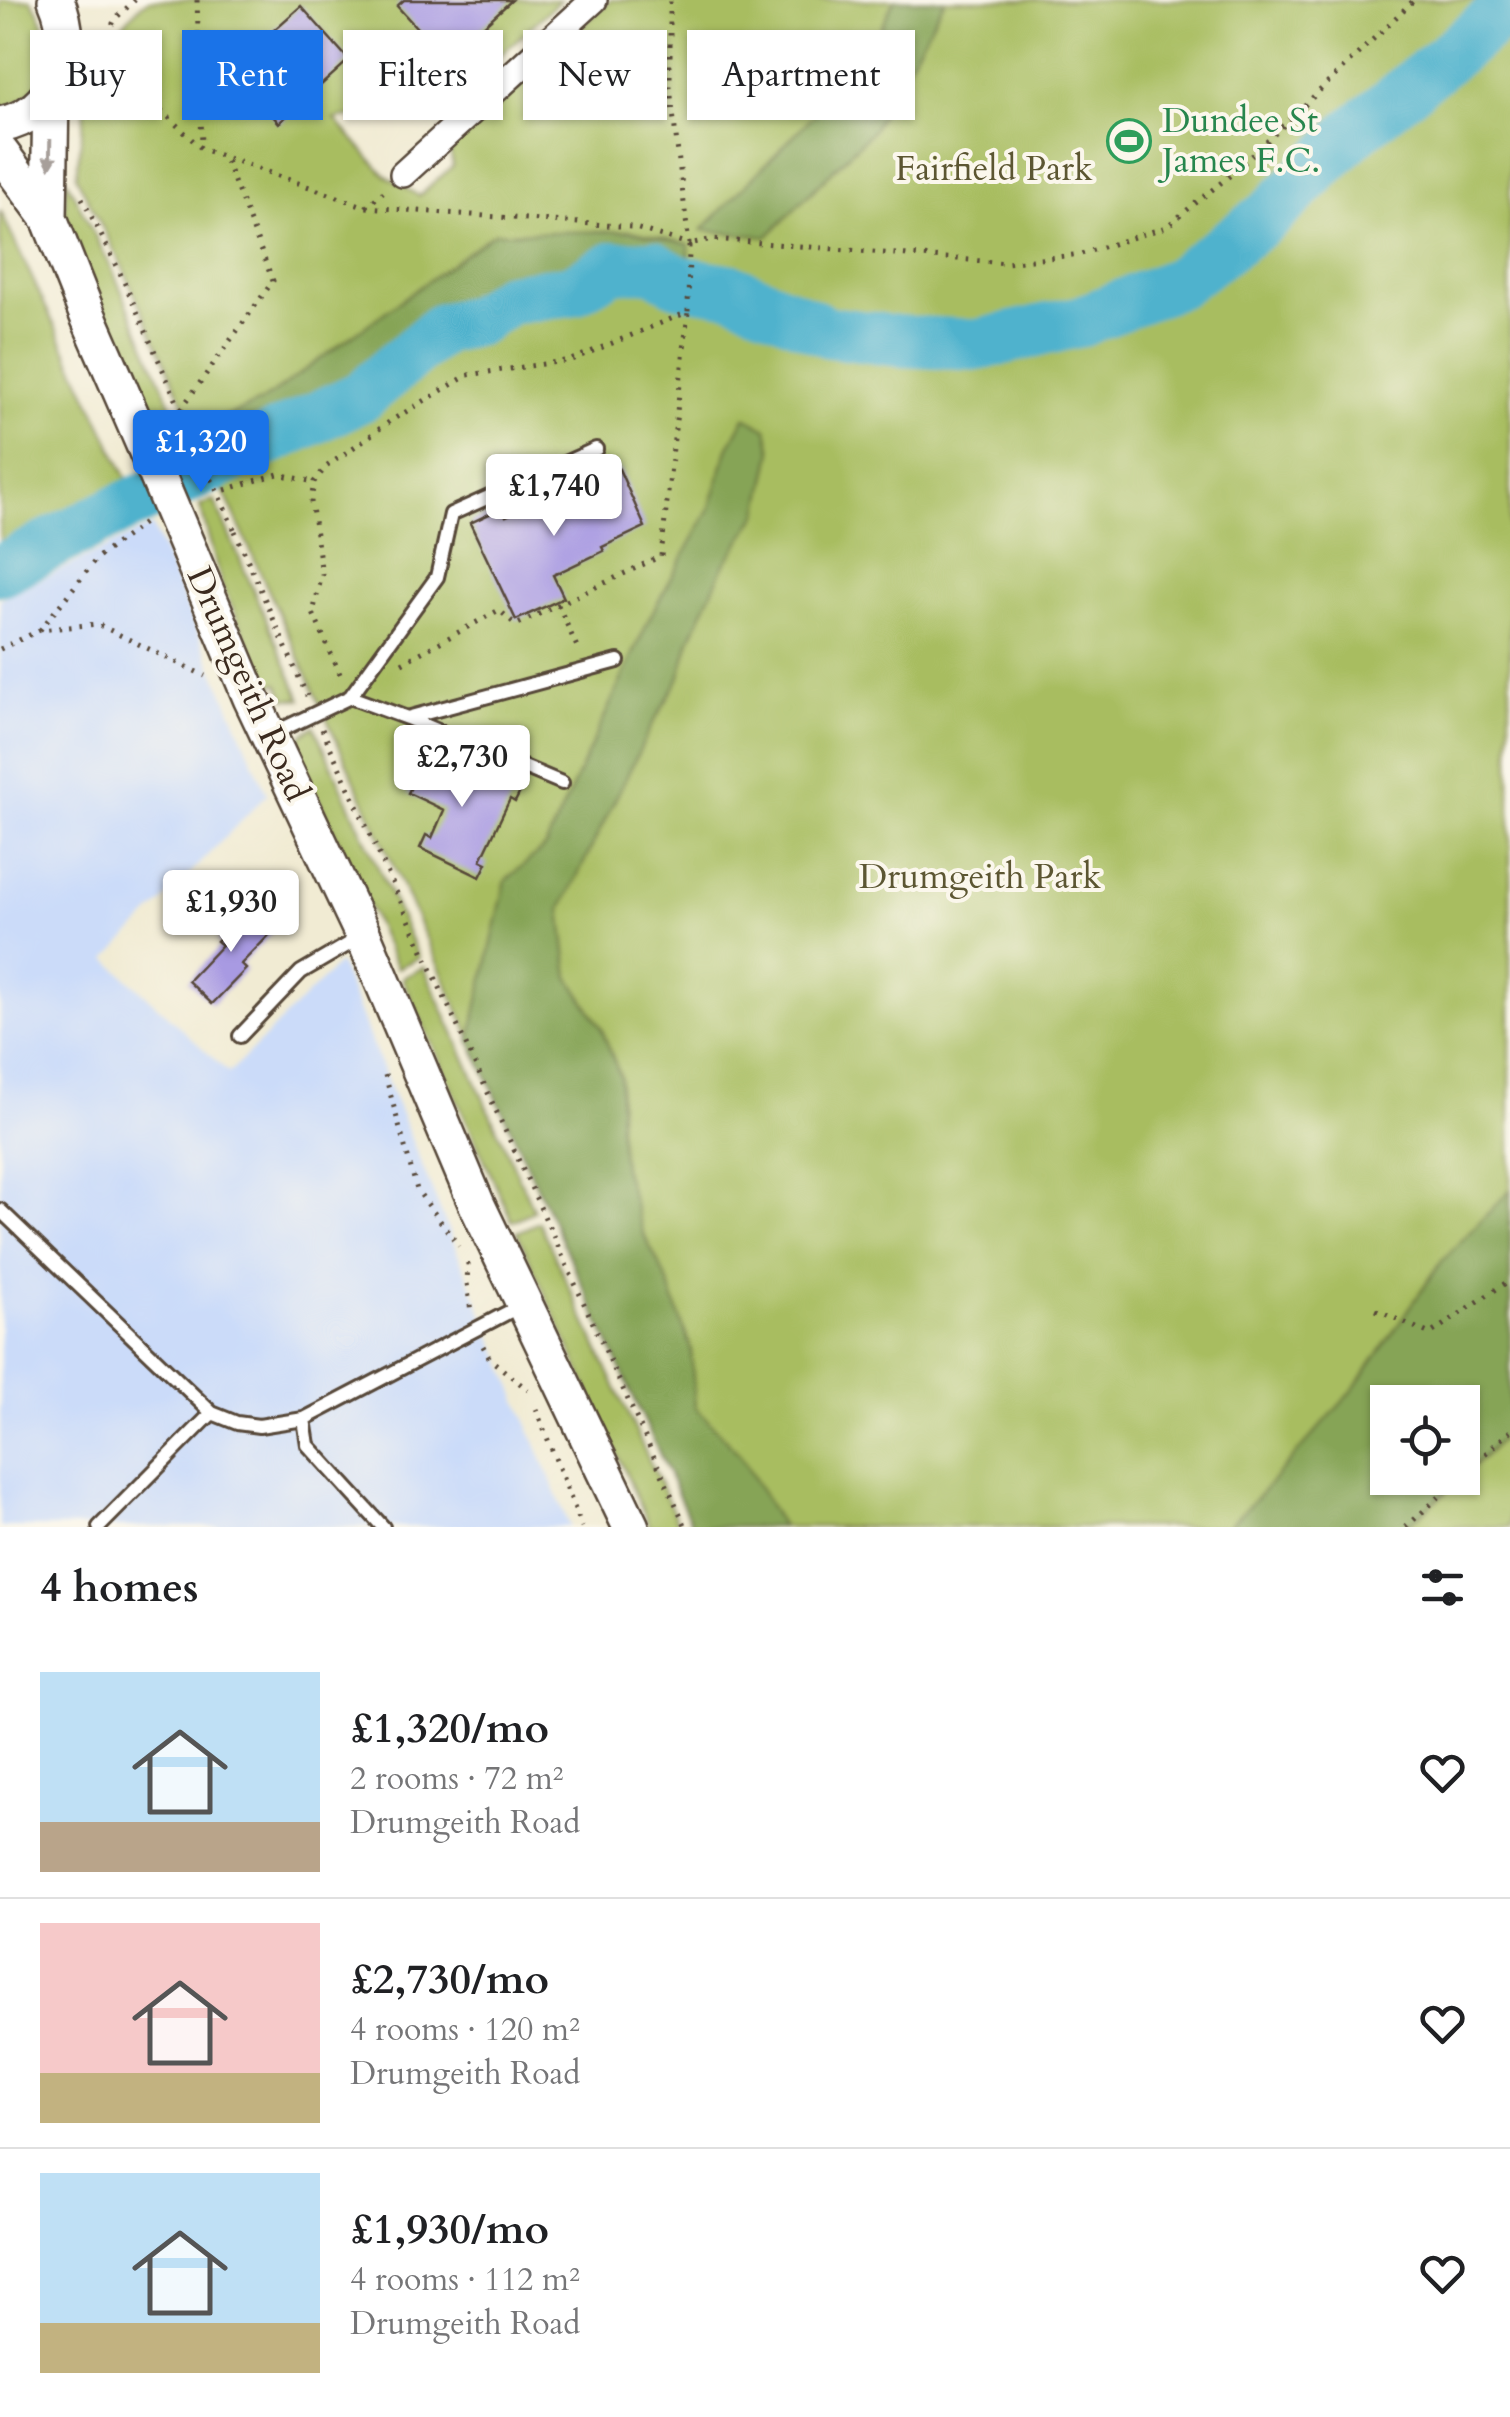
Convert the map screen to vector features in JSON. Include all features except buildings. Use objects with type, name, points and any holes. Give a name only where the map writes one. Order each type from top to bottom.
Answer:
[{"type":"main road","name":"Drumgeith Road","points":[[56,0],[65,30]]},
{"type":"main road","points":[[0,125],[30,111]]},
{"type":"main road","name":"Drumgeith Road","points":[[49,218],[51,120]]},
{"type":"main road","name":"Drumgeith Road","points":[[0,152],[49,218],[251,698],[363,935],[478,1206],[631,1527]]},
{"type":"street","points":[[403,174],[594,0]]},
{"type":"lane","points":[[268,736],[350,697],[437,577],[451,514],[596,449]]},
{"type":"lane","points":[[408,718],[618,661]]},
{"type":"lane","points":[[350,697],[562,783]]},
{"type":"lane","points":[[240,1036],[301,972],[363,935]]},
{"type":"lane","points":[[0,1210],[212,1413],[237,1423],[259,1426],[304,1419],[524,1304]]},
{"type":"lane","points":[[99,1527],[212,1413]]},
{"type":"lane","points":[[304,1419],[308,1445],[383,1527]]},
{"type":"path","points":[[110,30],[115,19],[135,0]]},
{"type":"path","points":[[196,0],[202,149]]},
{"type":"path","points":[[402,663],[499,610],[516,625],[661,556],[689,302],[690,261],[670,88],[670,0]]},
{"type":"path","points":[[689,244],[712,239],[1006,263],[1081,254],[1166,227],[1238,169],[1414,0]]},
{"type":"path","points":[[181,409],[273,281],[224,156]]},
{"type":"path","points":[[80,196],[117,266],[315,714],[686,1527]]},
{"type":"path","points":[[350,697],[313,613],[322,574],[311,501],[314,482],[326,468],[392,420],[468,375],[570,360],[688,312]]},
{"type":"path","points":[[225,490],[278,474],[314,482]]},
{"type":"path","points":[[40,630],[98,557],[144,523]]},
{"type":"path","points":[[558,605],[588,670]]},
{"type":"path","points":[[0,650],[40,630],[97,624],[251,698]]},
{"type":"path","points":[[1376,1310],[1430,1334],[1510,1280]]},
{"type":"path","points":[[1480,1459],[1510,1431]]},
{"type":"path","points":[[1406,1527],[1441,1495]]},
{"type":"shaded area","points":[[152,526],[267,794],[107,959],[229,1073],[339,963],[570,1527],[0,1527],[0,599]]},
{"type":"green space","points":[[0,0],[31,0],[45,30],[30,30],[30,92],[0,110]]},
{"type":"green space","name":"Drumgeith Park","points":[[150,0],[560,0],[523,30],[503,53],[503,30],[343,30],[343,118],[335,119],[385,175],[419,196],[453,166],[449,147],[479,120],[503,120],[503,98],[523,80],[523,120],[667,120],[667,30],[578,30],[611,0],[1510,0],[1510,1331],[1417,1385],[1370,1385],[1370,1431],[1310,1527],[693,1527],[213,468],[362,396],[441,329],[478,320],[508,299],[572,290],[613,267],[652,266],[631,231],[195,429],[121,264],[76,176],[84,120],[162,120],[162,30],[118,30]]},
{"type":"green space","points":[[894,0],[945,0],[915,54],[915,30],[880,30]]},
{"type":"green space","points":[[809,120],[878,120],[872,131],[767,237],[702,230]]},
{"type":"green space","points":[[66,179],[112,269],[201,473],[190,479],[178,450],[130,378],[64,228]]},
{"type":"green space","points":[[0,210],[135,496],[0,558]]},
{"type":"green space","points":[[631,231],[689,244],[690,284],[652,266],[613,267],[572,290],[508,299],[478,320],[441,329],[362,396],[213,468],[195,429],[261,402],[494,233]]},
{"type":"green space","points":[[745,417],[767,429],[772,451],[759,513],[723,567],[690,640],[679,679],[652,725],[561,909],[569,977],[601,1027],[620,1076],[623,1167],[643,1233],[667,1280],[691,1349],[695,1407],[740,1455],[782,1527],[693,1527],[470,1040],[506,880],[545,847],[651,615],[709,510],[728,449]]},
{"type":"green space","points":[[214,500],[301,699],[286,699],[278,683],[269,686],[222,586],[200,506]]},
{"type":"green space","points":[[314,726],[419,958],[397,968],[297,752],[302,735]]},
{"type":"green space","points":[[424,967],[534,1211],[512,1221],[402,978]]},
{"type":"green space","points":[[1510,1190],[1510,1431],[1480,1459],[1480,1385],[1370,1385],[1370,1495],[1441,1495],[1406,1527],[1227,1527],[1354,1389],[1442,1261]]},
{"type":"green space","points":[[539,1222],[680,1527],[650,1527],[517,1232]]},
{"type":"green space","points":[[1510,1431],[1510,1527],[1406,1527],[1443,1495],[1480,1495],[1480,1460]]},
{"type":"waterway","points":[[0,570],[362,396],[441,329],[478,320],[508,299],[572,290],[613,267],[652,266],[678,281],[733,290],[829,332],[898,341],[978,345],[1082,321],[1179,282],[1268,216],[1352,134],[1510,7]]},
{"type":"place","name":"Dundee St James F.C.","points":[[1129,141]]},
{"type":"park label","name":"Fairfield Park","points":[[994,169]]}]
